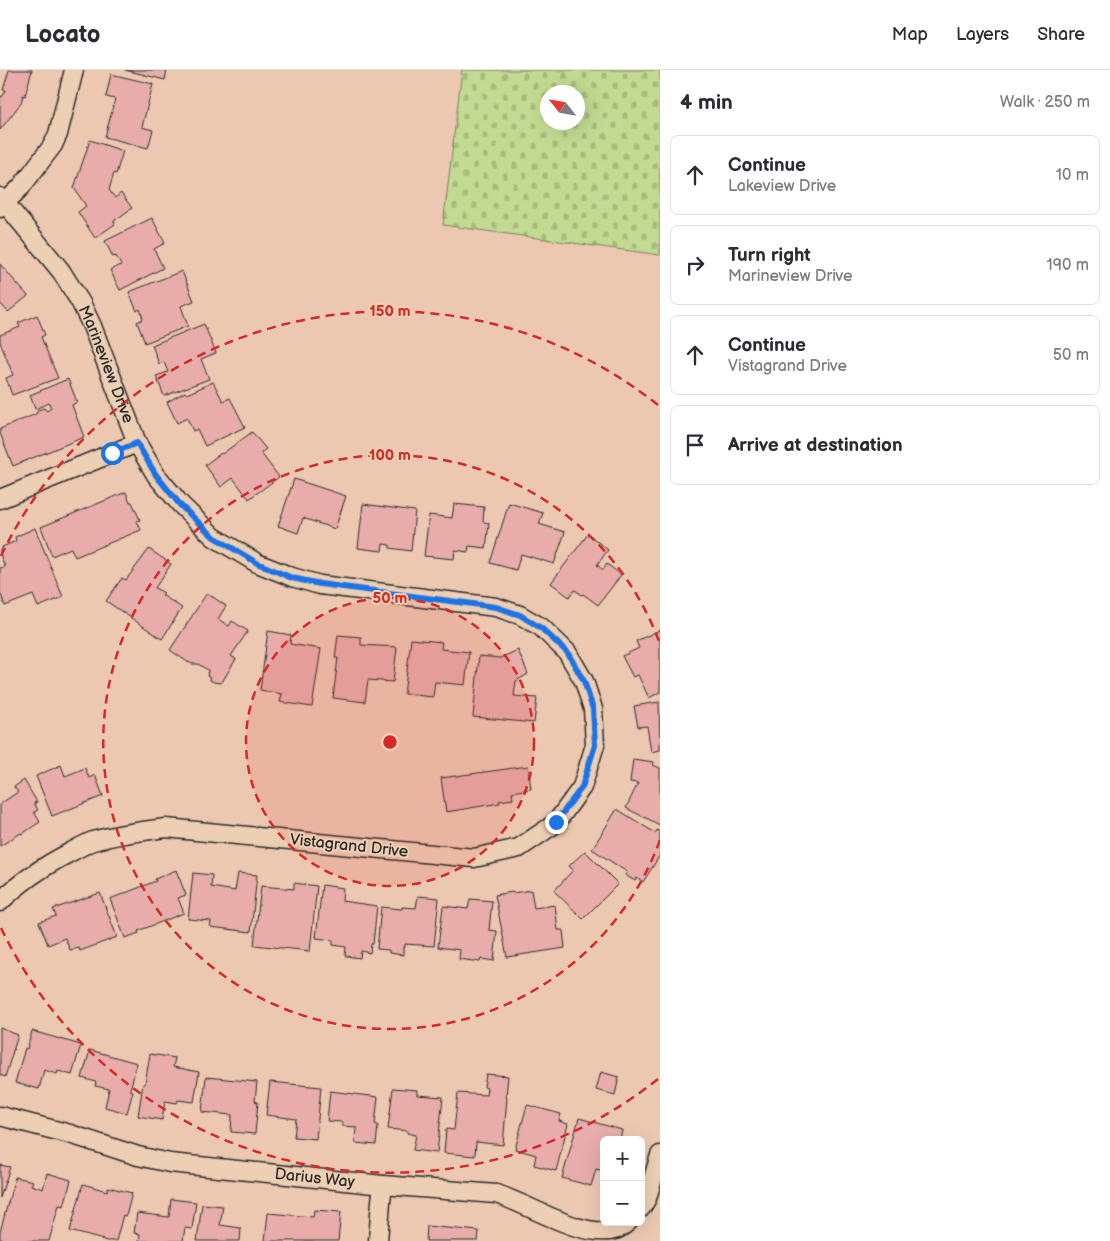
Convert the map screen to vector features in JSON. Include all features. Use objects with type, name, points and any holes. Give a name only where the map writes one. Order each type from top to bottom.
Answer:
[{"type":"street","points":[[2,203],[21,187],[54,145],[74,70]]},
{"type":"street","name":"Marineview Drive","points":[[2,203],[18,219],[61,272],[81,303],[92,326],[137,443],[156,475],[181,506],[214,537],[257,563],[292,578],[320,584],[496,607],[520,615],[541,628],[567,652],[584,681]]},
{"type":"street","points":[[0,499],[137,443]]},
{"type":"street","name":"Vistagrand Drive","points":[[0,902],[33,875],[84,844],[124,834],[166,828],[474,858],[519,848],[556,822],[582,787],[595,745],[593,709],[584,681]]},
{"type":"street","name":"Darius Way","points":[[0,1116],[70,1134],[138,1156],[170,1163],[384,1185],[496,1194],[556,1221],[577,1228],[593,1232],[606,1232],[619,1229],[623,1226]]},
{"type":"street","points":[[645,1201],[660,1155]]},
{"type":"street","points":[[378,1241],[384,1185]]},
{"type":"green space","points":[[462,70],[660,70],[660,255],[443,225]]},
{"type":"building","points":[[9,70],[32,70],[25,96],[23,95],[21,103],[0,130],[0,96],[2,97],[6,90],[3,90]]},
{"type":"building","points":[[125,70],[167,70],[165,80]]},
{"type":"building","points":[[111,74],[153,84],[142,127],[153,130],[148,148],[105,137],[115,99],[106,97]]},
{"type":"building","points":[[90,140],[123,151],[109,190],[115,198],[121,193],[132,208],[114,221],[115,224],[95,238],[78,212],[86,206],[74,188]]},
{"type":"building","points":[[152,218],[165,243],[154,249],[163,268],[120,290],[110,270],[121,265],[116,256],[113,257],[105,241]]},
{"type":"building","points":[[0,264],[28,296],[8,312],[0,303]]},
{"type":"building","points":[[182,271],[194,301],[181,306],[188,326],[145,343],[137,322],[143,319],[140,309],[137,311],[129,292]]},
{"type":"building","points":[[37,315],[45,335],[41,337],[58,378],[12,395],[6,378],[13,375],[0,342],[0,335],[20,327],[18,323]]},
{"type":"building","points":[[204,324],[216,353],[201,359],[209,379],[164,396],[156,376],[168,372],[164,362],[159,364],[152,345]]},
{"type":"building","points":[[68,379],[77,402],[72,405],[84,437],[13,466],[0,429],[36,414],[38,410],[44,408],[47,411],[51,408],[49,403],[35,409],[30,395]]},
{"type":"building","points":[[213,382],[223,401],[230,398],[245,427],[205,446],[197,429],[193,431],[187,418],[177,423],[167,402],[185,392],[187,394]]},
{"type":"building","points":[[252,432],[266,449],[261,453],[279,477],[249,499],[233,478],[221,487],[205,465]]},
{"type":"building","points":[[294,479],[346,496],[335,529],[303,518],[298,533],[278,526]]},
{"type":"building","points":[[126,492],[140,520],[137,521],[141,530],[75,557],[71,548],[52,556],[41,527]]},
{"type":"building","points":[[509,503],[543,513],[539,524],[565,532],[554,564],[521,554],[516,570],[490,563]]},
{"type":"building","points":[[363,504],[415,511],[411,551],[390,548],[390,545],[383,544],[382,551],[358,548]]},
{"type":"building","points":[[454,504],[484,507],[483,522],[489,523],[486,548],[469,546],[468,552],[455,550],[454,559],[424,556],[429,515],[452,518]]},
{"type":"building","points":[[35,528],[63,597],[38,607],[33,595],[5,606],[0,592],[0,568],[5,567],[0,549],[16,541],[15,537]]},
{"type":"building","points":[[588,534],[608,550],[597,565],[603,570],[607,564],[621,575],[598,605],[575,590],[569,597],[551,583]]},
{"type":"building","points":[[149,549],[171,564],[155,588],[182,608],[162,639],[106,601],[122,578],[126,580]]},
{"type":"building","points":[[207,593],[226,606],[218,619],[229,626],[232,621],[248,631],[231,656],[236,659],[222,682],[219,683],[210,680],[207,676],[208,670],[198,664],[189,663],[170,650]]},
{"type":"building","points":[[660,630],[660,692],[649,698],[638,675],[633,677],[622,656],[639,648],[636,641]]},
{"type":"building","points":[[268,631],[291,635],[290,644],[321,649],[312,707],[280,702],[282,694],[260,690]]},
{"type":"building","points":[[338,635],[361,637],[361,645],[397,647],[393,682],[368,680],[365,702],[333,698],[338,658],[335,658]]},
{"type":"building","points":[[411,639],[442,642],[441,649],[469,652],[465,685],[435,682],[433,697],[404,694]]},
{"type":"building","points":[[518,650],[528,674],[516,681],[514,696],[537,698],[534,723],[473,717],[479,656],[500,658]]},
{"type":"building","points":[[659,702],[660,750],[651,752],[647,726],[638,727],[634,706]]},
{"type":"building","points":[[633,759],[654,762],[653,765],[660,768],[660,825],[626,808],[638,783],[630,782]]},
{"type":"building","points":[[61,765],[65,776],[85,768],[89,778],[95,775],[103,796],[52,816],[36,776]]},
{"type":"building","points":[[528,766],[531,789],[512,792],[513,799],[499,801],[500,803],[446,812],[441,778]]},
{"type":"building","points":[[24,780],[37,802],[34,803],[38,810],[34,812],[40,822],[0,846],[0,804],[18,792],[14,787]]},
{"type":"building","points":[[617,809],[655,833],[657,830],[660,832],[660,855],[643,882],[637,878],[635,881],[625,875],[627,872],[592,849]]},
{"type":"building","points":[[585,851],[618,884],[583,919],[554,891],[573,870],[569,866]]},
{"type":"building","points":[[176,870],[186,895],[178,898],[184,913],[125,938],[110,899],[156,881],[155,879]]},
{"type":"building","points":[[193,873],[212,875],[211,887],[235,891],[238,873],[257,875],[251,932],[210,927],[211,921],[188,919]]},
{"type":"building","points":[[294,883],[317,886],[310,951],[254,945],[261,886],[294,889]]},
{"type":"building","points":[[322,885],[343,888],[342,901],[377,906],[373,944],[371,944],[370,953],[361,951],[360,958],[345,956],[346,947],[333,945],[333,940],[316,938]]},
{"type":"building","points":[[531,890],[534,908],[555,905],[558,930],[563,930],[565,948],[507,957],[495,895]]},
{"type":"building","points":[[100,893],[117,937],[80,951],[79,948],[70,950],[65,938],[48,945],[39,922],[56,916],[53,909]]},
{"type":"building","points":[[418,896],[439,898],[434,946],[405,944],[403,955],[389,953],[389,950],[377,949],[381,907],[416,908]]},
{"type":"building","points":[[470,899],[492,901],[489,930],[497,931],[494,961],[481,959],[480,962],[459,959],[460,950],[438,947],[443,906],[468,909]]},
{"type":"building","points":[[0,1028],[18,1035],[5,1077],[0,1075]]},
{"type":"building","points":[[32,1031],[81,1045],[72,1075],[58,1071],[57,1074],[44,1070],[39,1089],[15,1083]]},
{"type":"building","points":[[90,1050],[137,1063],[130,1090],[133,1091],[127,1113],[105,1107],[109,1089],[95,1086],[96,1082],[82,1078]]},
{"type":"building","points":[[150,1054],[175,1058],[173,1067],[199,1072],[194,1102],[178,1100],[177,1103],[165,1101],[162,1120],[138,1116]]},
{"type":"building","points":[[601,1072],[619,1077],[615,1095],[596,1090]]},
{"type":"building","points":[[486,1074],[508,1076],[503,1145],[476,1142],[475,1156],[444,1153],[446,1129],[454,1130],[458,1093],[486,1095],[487,1088],[484,1087]]},
{"type":"building","points":[[206,1077],[257,1082],[255,1101],[258,1102],[255,1134],[231,1132],[232,1115],[202,1112]]},
{"type":"building","points":[[270,1082],[321,1087],[316,1139],[294,1137],[296,1119],[266,1115]]},
{"type":"building","points":[[393,1088],[417,1090],[417,1095],[443,1097],[437,1153],[413,1150],[416,1135],[407,1133],[408,1131],[388,1129]]},
{"type":"building","points":[[330,1091],[378,1097],[375,1124],[378,1125],[376,1145],[355,1143],[356,1127],[342,1126],[342,1122],[327,1121]]},
{"type":"building","points":[[527,1105],[561,1114],[559,1121],[568,1124],[556,1171],[534,1165],[536,1155],[515,1149]]},
{"type":"building","points":[[579,1118],[622,1130],[621,1136],[600,1136],[600,1170],[596,1169],[591,1186],[562,1178]]},
{"type":"building","points":[[0,1165],[10,1167],[0,1198]]},
{"type":"building","points":[[47,1173],[71,1180],[64,1206],[59,1205],[49,1241],[8,1241],[0,1239],[0,1232],[15,1177],[33,1181],[31,1185],[43,1189]]},
{"type":"building","points":[[83,1184],[107,1191],[108,1187],[132,1193],[126,1216],[123,1215],[116,1241],[107,1241],[70,1231]]},
{"type":"building","points":[[171,1199],[196,1202],[192,1229],[185,1228],[183,1241],[139,1241],[140,1234],[134,1233],[137,1213],[169,1217]]},
{"type":"building","points":[[202,1204],[223,1206],[220,1225],[241,1228],[240,1241],[197,1241]]},
{"type":"building","points":[[314,1210],[341,1212],[338,1241],[265,1241],[268,1213],[313,1217]]},
{"type":"building","points":[[427,1226],[479,1231],[478,1241],[426,1241]]},
{"type":"route","points":[[112,453],[137,443],[156,475],[181,506],[214,537],[257,563],[292,578],[320,584],[496,607],[520,615],[541,628],[567,652],[584,681],[593,709],[595,745],[582,787],[556,822]]}]
